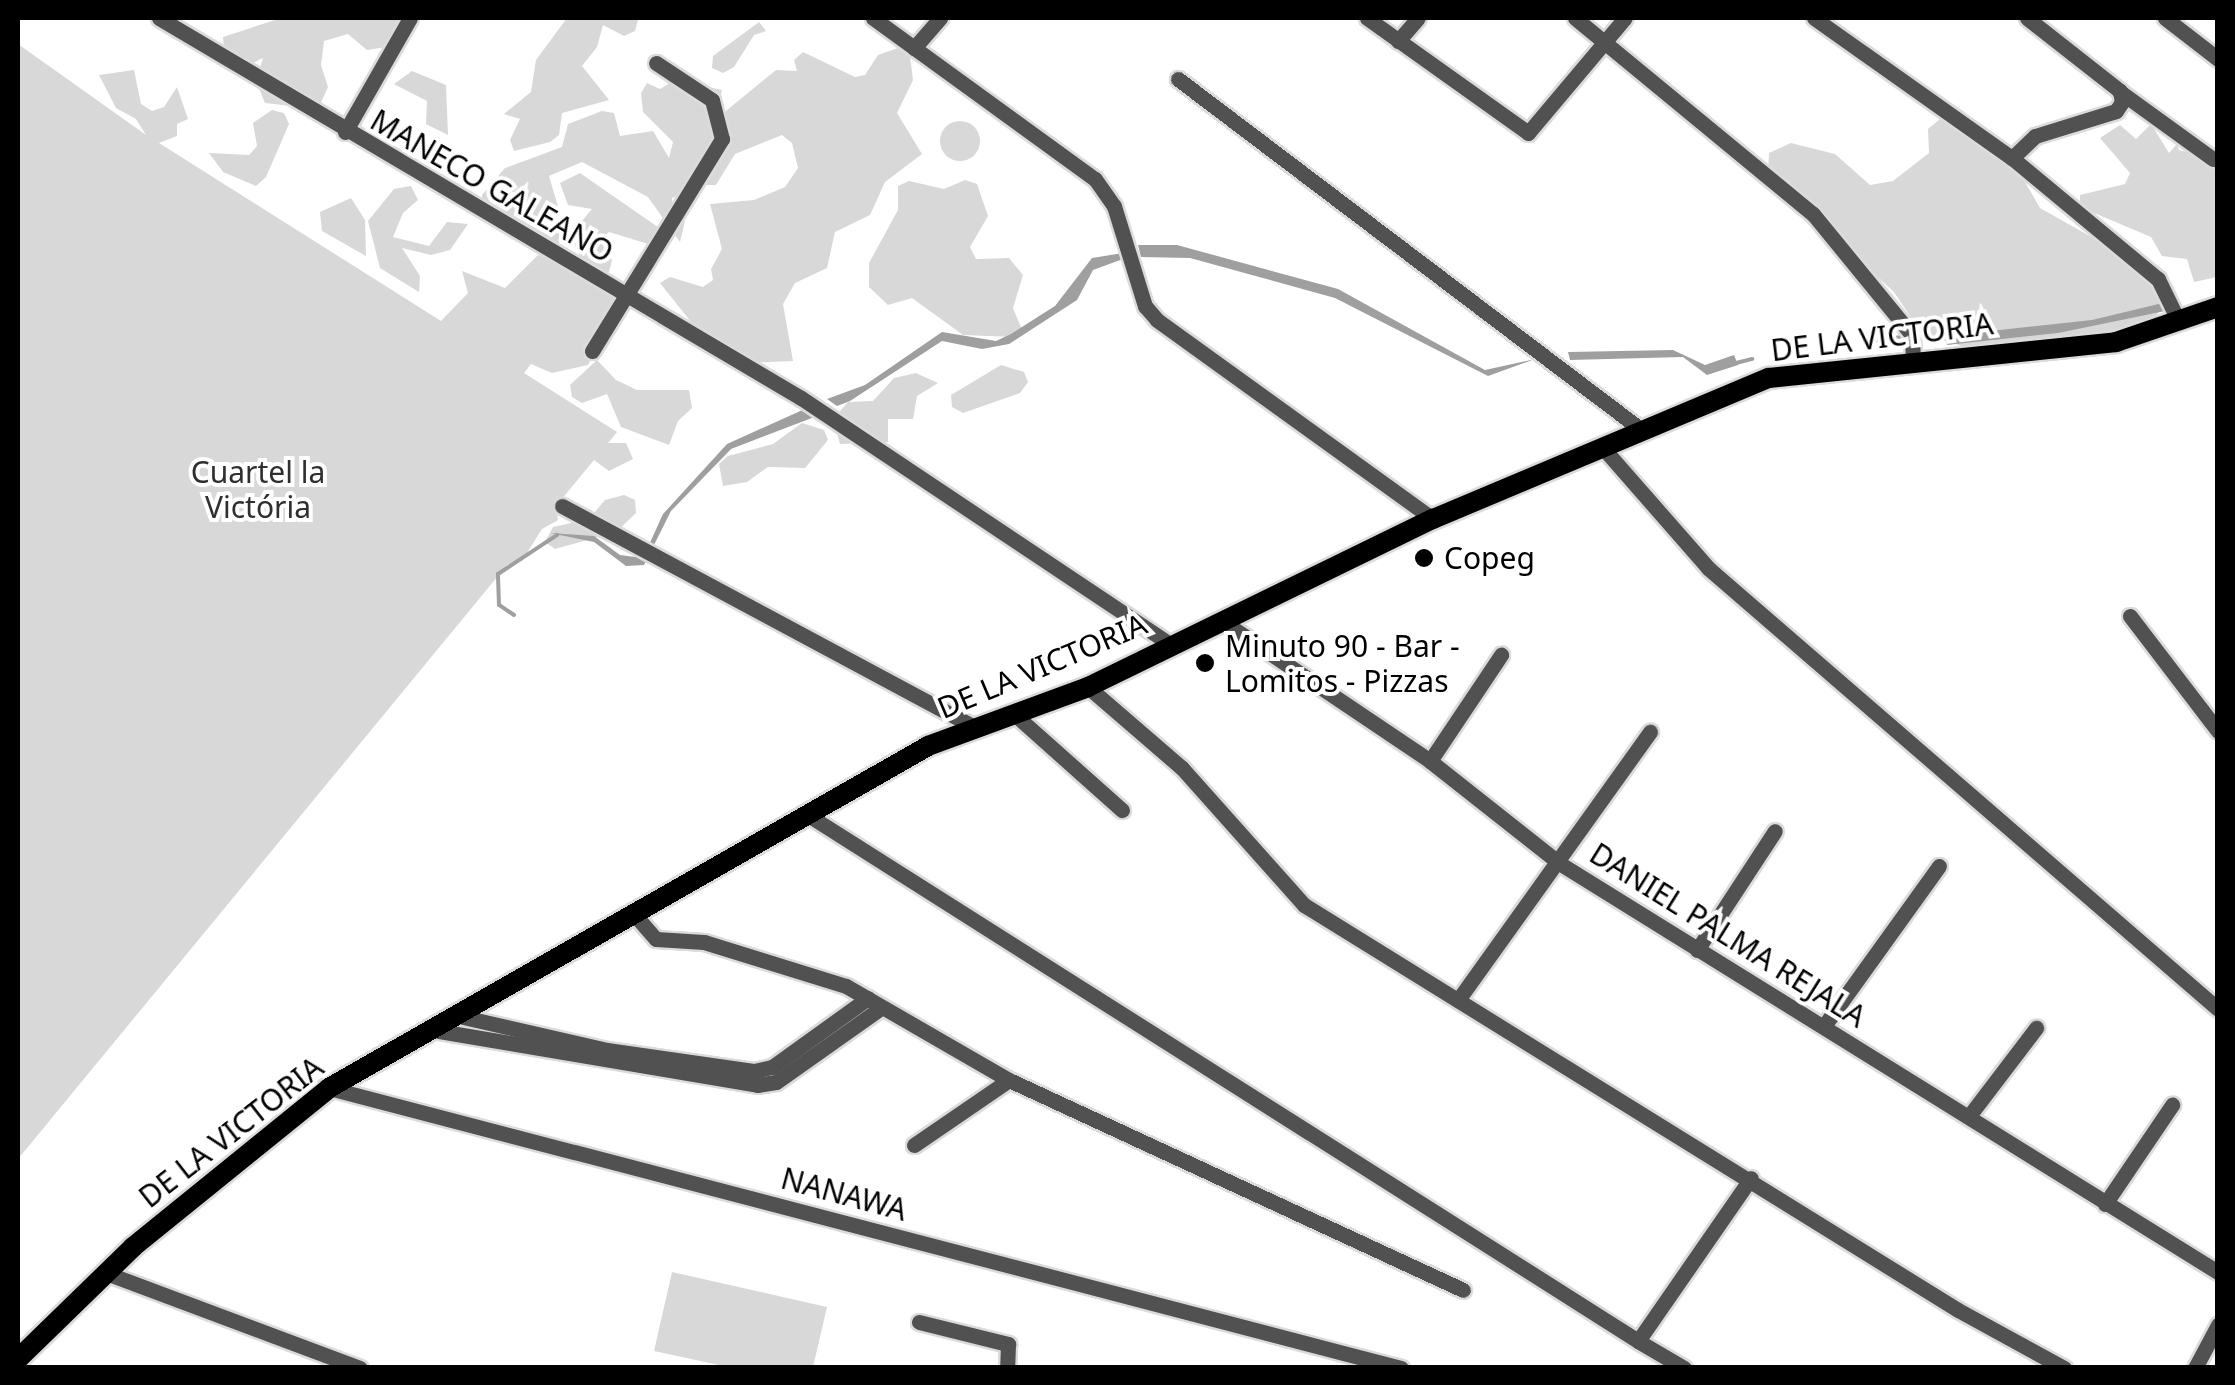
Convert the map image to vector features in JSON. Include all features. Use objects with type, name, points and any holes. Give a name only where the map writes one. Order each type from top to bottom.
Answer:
[{"type":"main road","name":"DE LA VICTORIA","points":[[18,1362],[106,1273],[329,1088],[440,1031],[808,815],[975,727],[1088,686],[1433,519],[1768,378],[2116,342],[2218,307]]},
{"type":"street","name":"MANECO GALEANO","points":[[159,18],[345,132],[801,398],[1172,645]]},
{"type":"street","points":[[345,132],[410,18]]},
{"type":"street","points":[[872,18],[1095,179],[1114,206],[1145,306],[1158,320],[1433,519]]},
{"type":"street","points":[[914,48],[940,18]]},
{"type":"street","points":[[1368,18],[1528,133],[1625,18]]},
{"type":"street","points":[[1398,41],[1418,18]]},
{"type":"street","points":[[1575,18],[1814,214],[1912,335],[1913,361]]},
{"type":"street","points":[[1814,18],[2012,158],[2158,279],[2178,320]]},
{"type":"street","points":[[1833,31],[1847,18]]},
{"type":"street","points":[[2027,18],[2213,160]]},
{"type":"street","points":[[2165,18],[2218,59]]},
{"type":"street","points":[[592,350],[722,139],[712,100],[656,63]]},
{"type":"street","points":[[1178,79],[1643,431]]},
{"type":"street","points":[[2012,158],[2036,136],[2116,111],[2122,102],[2116,88]]},
{"type":"street","points":[[1604,449],[1708,568],[2218,1009]]},
{"type":"street","points":[[562,506],[975,727]]},
{"type":"street","points":[[2130,616],[2218,731]]},
{"type":"street","name":"DANIEL PALMA REJALA","points":[[1225,623],[1430,761],[1559,863],[2218,1272]]},
{"type":"street","points":[[1430,761],[1501,655]]},
{"type":"street","points":[[1088,686],[1182,768],[1304,905],[1751,1178],[1958,1310],[2064,1368]]},
{"type":"street","points":[[1012,714],[1122,810]]},
{"type":"street","points":[[1458,1000],[1650,732]]},
{"type":"street","points":[[808,815],[1684,1368]]},
{"type":"street","points":[[1697,950],[1776,832]]},
{"type":"street","points":[[1824,1026],[1938,866]]},
{"type":"street","points":[[634,914],[656,939],[704,942],[874,1003],[1009,1080],[1464,1290]]},
{"type":"street","points":[[440,1031],[604,1063],[774,1075],[874,1003]]},
{"type":"street","points":[[463,1017],[607,1050],[774,1075]]},
{"type":"street","points":[[1970,1116],[2036,1028]]},
{"type":"street","points":[[914,1145],[1009,1080]]},
{"type":"street","name":"NANAWA","points":[[329,1088],[1344,1360],[1401,1368]]},
{"type":"street","points":[[2105,1204],[2172,1105]]},
{"type":"street","points":[[1638,1341],[1751,1178]]},
{"type":"street","points":[[106,1273],[360,1368]]},
{"type":"street","points":[[919,1322],[1008,1344],[1006,1368]]},
{"type":"street","points":[[2195,1368],[2218,1325]]},
{"type":"street","points":[[18,1362],[28,1368]]},
{"type":"green space","points":[[281,18],[407,18],[393,46],[367,50],[348,34],[324,41],[321,65],[328,87],[318,109],[265,103],[256,81],[263,58],[249,65],[225,61],[223,37]]},
{"type":"green space","points":[[567,18],[638,20],[635,31],[624,36],[603,25],[597,47],[582,66],[609,100],[562,113],[559,135],[550,142],[514,151],[510,140],[520,119],[504,114],[531,92],[536,60]]},
{"type":"green space","points":[[759,22],[766,31],[754,35],[734,67],[723,73],[712,68],[713,56]]},
{"type":"green space","name":"Cuartel la Victória","points":[[18,44],[146,135],[136,119],[116,108],[99,75],[134,70],[141,104],[152,111],[164,107],[177,87],[188,119],[177,124],[177,136],[159,143],[441,321],[468,293],[462,271],[505,288],[538,255],[570,267],[619,302],[588,365],[552,373],[531,364],[524,373],[617,432],[608,443],[626,443],[633,459],[609,471],[594,460],[556,506],[558,520],[542,529],[522,561],[507,565],[18,1159]]},
{"type":"green space","points":[[901,47],[910,56],[913,80],[897,113],[922,154],[885,182],[870,215],[835,232],[827,268],[795,283],[783,304],[793,361],[743,363],[703,337],[660,283],[670,277],[703,287],[713,280],[711,269],[722,249],[710,204],[754,200],[785,187],[798,168],[792,143],[782,135],[735,154],[716,185],[703,185],[700,174],[721,115],[776,70],[797,71],[794,60],[803,52],[855,77],[865,75],[878,55]]},
{"type":"green space","points":[[412,71],[446,85],[448,135],[426,124],[427,101],[394,84]]},
{"type":"green space","points":[[675,80],[722,90],[716,113],[722,130],[684,193],[672,198],[673,210],[685,221],[680,242],[648,197],[582,162],[549,176],[559,210],[559,245],[548,250],[483,207],[482,195],[505,168],[562,147],[568,124],[602,111],[614,113],[620,136],[653,131],[669,158],[673,142],[643,112],[641,93],[647,83],[660,89]]},
{"type":"green space","points":[[272,110],[284,113],[289,124],[266,177],[256,186],[223,172],[209,153],[249,155],[257,146],[253,123]]},
{"type":"green space","points":[[1945,115],[1969,117],[2006,149],[2040,208],[2143,266],[2169,297],[2154,319],[2108,335],[1967,348],[1920,331],[1894,292],[1768,176],[1769,153],[1791,143],[1835,154],[1870,185],[1893,181],[1929,153],[1928,129]]},
{"type":"green space","points":[[960,121],[974,127],[980,141],[974,155],[960,161],[946,155],[940,141],[946,127]]},
{"type":"green space","points":[[2151,124],[2169,153],[2177,144],[2179,150],[2217,160],[2217,277],[2194,282],[2187,259],[2162,256],[2151,237],[2080,207],[2080,195],[2125,184],[2130,173],[2100,138],[2120,125],[2136,139]]},
{"type":"green space","points":[[580,173],[665,232],[655,246],[609,232],[600,240],[612,260],[609,272],[587,271],[570,235],[592,209],[568,205],[560,183]]},
{"type":"green space","points":[[965,180],[977,184],[988,216],[970,247],[976,259],[1009,258],[1023,275],[1013,308],[1022,330],[1013,337],[963,335],[912,298],[888,305],[869,287],[869,263],[898,210],[898,186],[909,181],[944,189]]},
{"type":"green space","points":[[411,186],[418,200],[403,213],[393,237],[429,246],[447,222],[468,224],[450,250],[431,255],[402,248],[420,276],[419,292],[380,268],[368,221],[394,189]]},
{"type":"green space","points":[[351,198],[365,220],[366,256],[322,231],[320,212]]},
{"type":"green space","points":[[597,360],[616,380],[637,390],[689,390],[692,408],[678,421],[669,445],[621,427],[607,394],[582,403],[572,397],[570,385]]},
{"type":"green space","points":[[1001,365],[1024,372],[1028,382],[1020,393],[963,413],[952,407],[951,395]]},
{"type":"green space","points":[[916,373],[938,383],[917,396],[913,419],[888,419],[888,442],[840,444],[833,419],[848,402],[873,401],[894,378]]},
{"type":"green space","points":[[802,423],[824,430],[828,440],[805,468],[768,467],[747,482],[723,486],[719,464],[728,456],[773,444]]},
{"type":"green space","points":[[624,495],[635,500],[636,513],[616,532],[555,549],[545,542],[553,527],[589,519],[605,500]]},
{"type":"green space","points":[[672,1272],[827,1307],[813,1367],[728,1367],[654,1351]]},
{"type":"shaded area","points":[[1138,245],[1177,245],[1338,289],[1485,370],[1535,359],[1488,376],[1335,298],[1190,258],[1141,257]]},
{"type":"shaded area","points":[[1123,253],[1123,259],[1093,270],[1077,300],[1009,344],[982,349],[942,341],[850,401],[837,406],[827,399],[865,385],[942,332],[996,341],[1011,334],[1055,306],[1092,258]]},
{"type":"shaded area","points":[[2167,302],[2170,310],[2058,333],[1947,345],[1944,336],[2092,320]]},
{"type":"shaded area","points":[[1673,350],[1705,365],[1734,355],[1738,365],[1707,375],[1683,357],[1570,360],[1568,352]]},
{"type":"shaded area","points":[[807,408],[817,416],[731,449],[671,511],[644,565],[626,566],[594,542],[550,533],[594,536],[620,555],[643,558],[663,514],[727,444]]},
{"type":"waterway","points":[[1923,335],[1948,339]]},
{"type":"waterway","points":[[1865,342],[1900,337]]},
{"type":"waterway","points":[[1732,364],[1752,359]]},
{"type":"waterway","points":[[514,615],[499,605],[498,574],[557,535]]},
{"type":"place","name":"Copeg","points":[[1424,558]]},
{"type":"place","name":"Minuto 90 - Bar - Lomitos - Pizzas","points":[[1205,663]]}]
